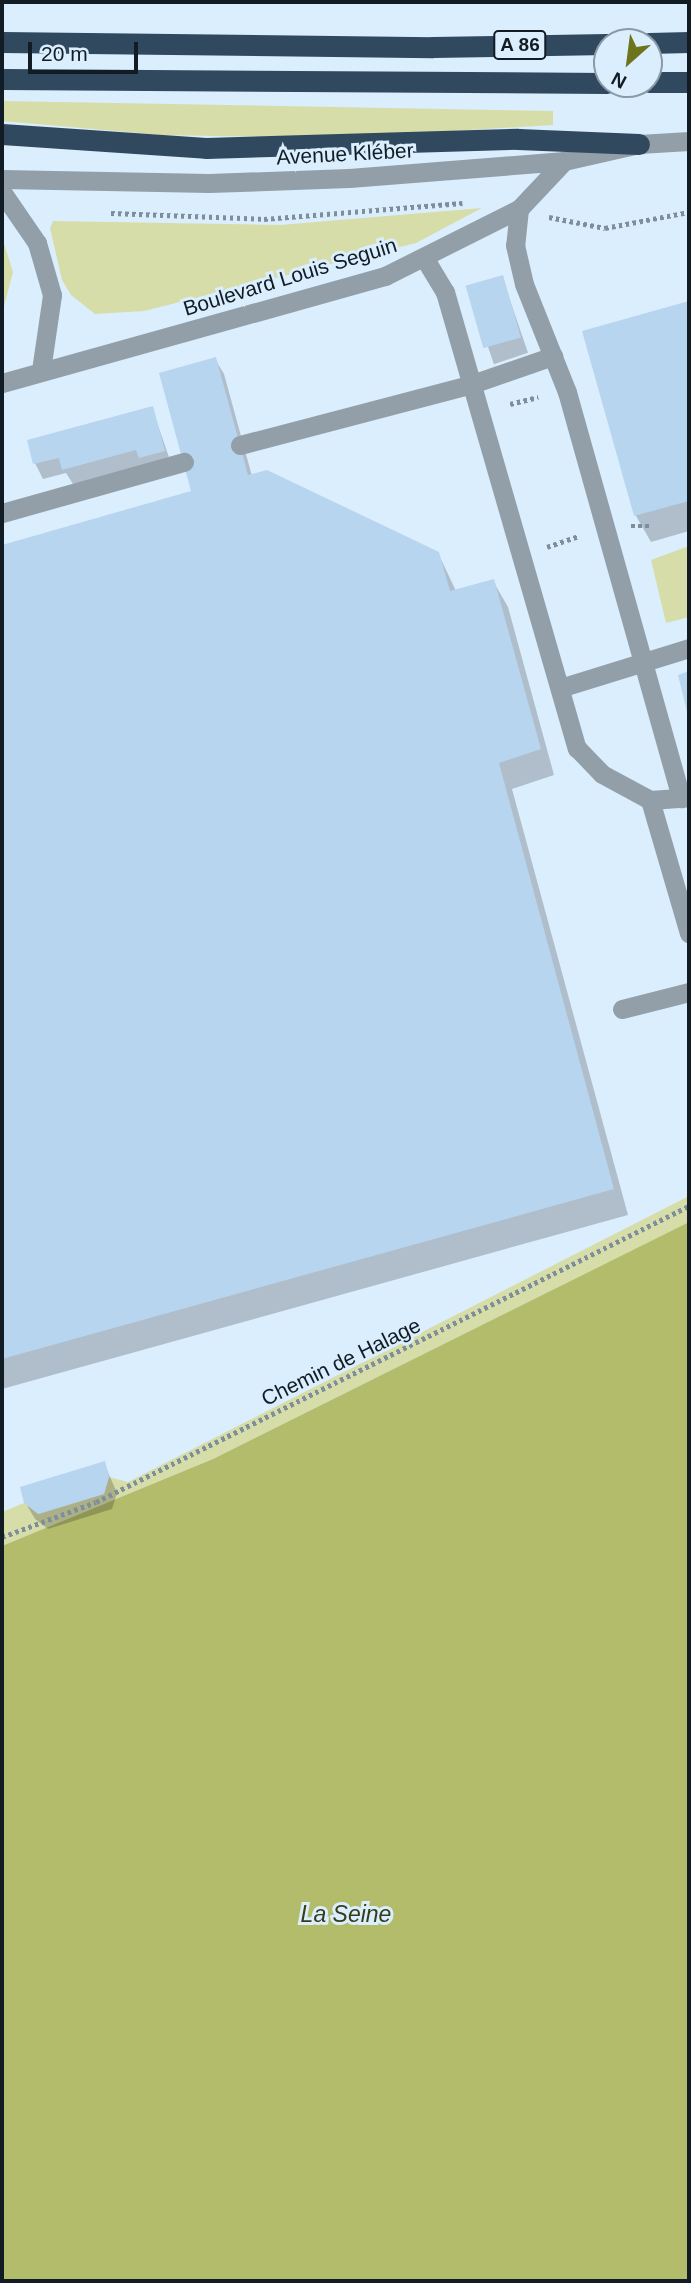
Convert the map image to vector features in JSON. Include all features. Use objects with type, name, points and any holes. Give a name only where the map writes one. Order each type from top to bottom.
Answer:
[{"type":"highway","name":"A 86","points":[[2,42],[433,47],[593,44]]},
{"type":"highway","points":[[663,43],[689,42]]},
{"type":"highway","name":"A 86","points":[[2,79],[435,85],[593,83]]},
{"type":"highway","points":[[663,82],[689,82]]},
{"type":"highway","points":[[2,134],[206,148],[518,139],[639,144]]},
{"type":"street","name":"Avenue Kléber","points":[[2,179],[209,183],[349,178],[564,161],[639,144],[689,141]]},
{"type":"street","name":"Boulevard Louis Seguin","points":[[2,383],[385,276],[425,259],[519,209],[564,161]]},
{"type":"street","points":[[2,192],[37,243],[52,295],[41,370]]},
{"type":"street","points":[[425,259],[445,292],[577,748],[602,774],[650,800],[685,797],[641,661],[553,356],[519,262],[515,245],[519,209]]},
{"type":"street","points":[[240,445],[472,384],[553,356]]},
{"type":"street","points":[[2,513],[184,462]]},
{"type":"street","points":[[560,688],[689,648]]},
{"type":"street","points":[[650,800],[689,933]]},
{"type":"street","points":[[622,1009],[689,992]]},
{"type":"path","points":[[547,217],[605,228],[689,212]]},
{"type":"path","points":[[523,555],[604,527],[652,526]]},
{"type":"path","name":"Chemin de Halage","points":[[2,1537],[96,1502],[689,1206]]},
{"type":"shaded area","points":[[2,101],[553,111],[553,125],[336,138],[160,135],[2,121]]},
{"type":"shaded area","points":[[482,208],[416,243],[144,311],[95,314],[71,295],[62,280],[50,228],[53,221],[280,225]]},
{"type":"shaded area","points":[[2,237],[13,272],[2,314]]},
{"type":"shaded area","points":[[689,546],[689,617],[666,623],[651,560]]},
{"type":"shaded area","points":[[689,1196],[689,1222],[213,1459],[2,1546],[2,1512],[24,1503],[39,1514],[104,1494],[109,1477],[128,1482]]},
{"type":"water","name":"La Seine","points":[[689,1222],[689,2281],[2,2281],[2,1546],[213,1459]]},
{"type":"building","points":[[503,275],[521,337],[483,348],[466,286]]},
{"type":"building","points":[[689,301],[689,501],[634,516],[582,331]]},
{"type":"building","points":[[216,357],[248,475],[267,470],[439,552],[450,591],[494,579],[541,749],[499,763],[614,1189],[2,1359],[2,545],[191,491],[159,373]]},
{"type":"building","points":[[153,406],[165,451],[139,458],[136,450],[62,470],[59,458],[33,464],[27,440]]},
{"type":"building","points":[[689,671],[689,715],[688,716],[678,675]]},
{"type":"building","points":[[105,1461],[109,1477],[104,1494],[38,1514],[24,1503],[20,1487]]}]
